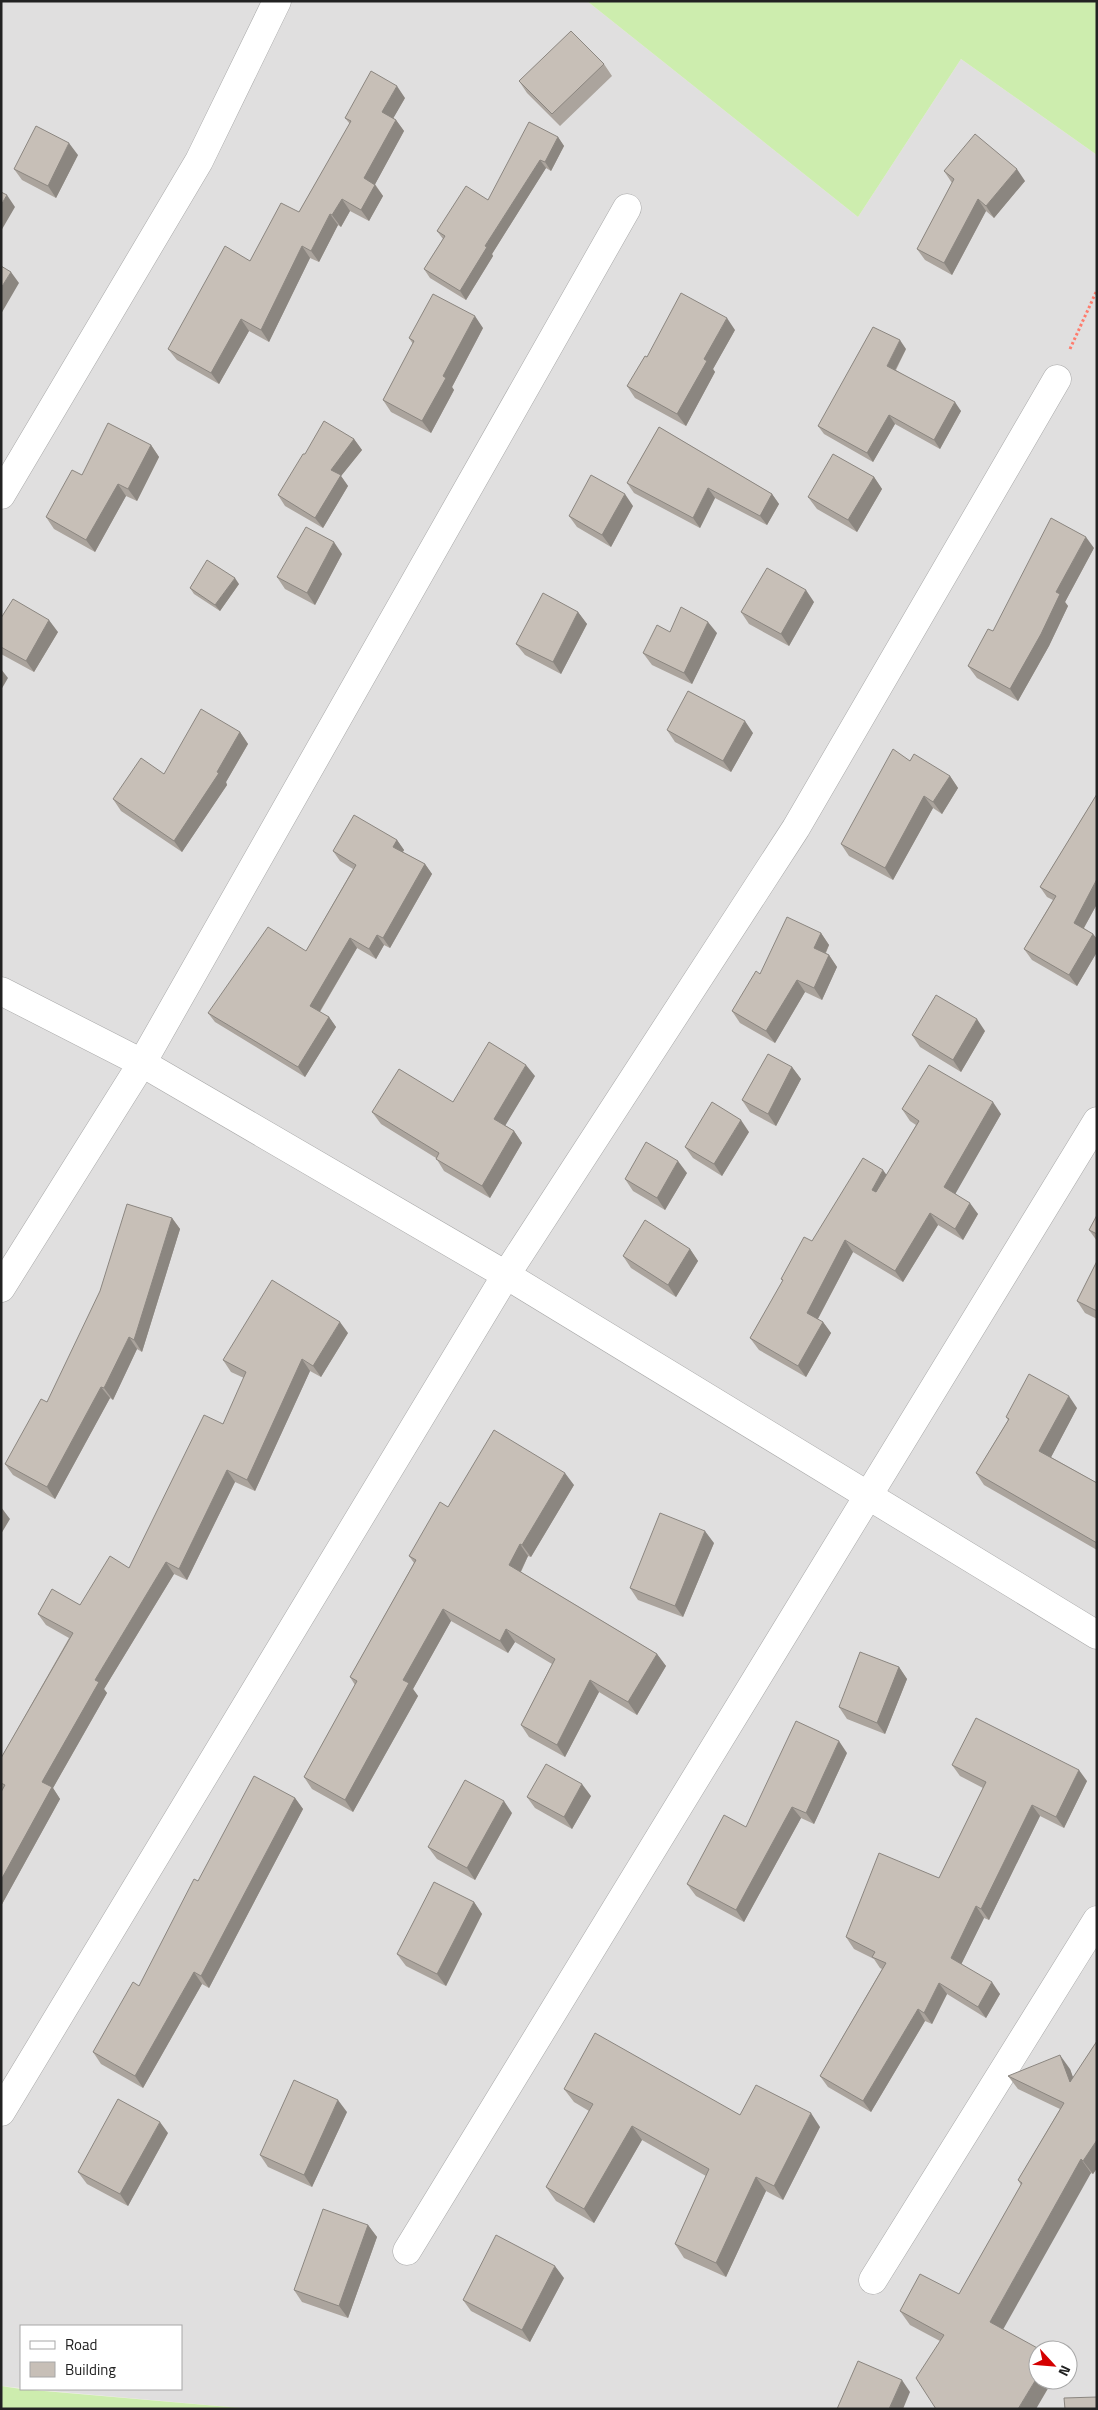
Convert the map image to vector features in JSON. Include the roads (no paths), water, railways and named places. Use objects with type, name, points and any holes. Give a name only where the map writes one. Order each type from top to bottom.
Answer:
[{"type":"street","points":[[1,495],[199,161],[277,1]]},
{"type":"street","points":[[1,1288],[142,1063],[627,208]]},
{"type":"street","points":[[1,2112],[506,1275],[796,828],[1057,379]]},
{"type":"street","points":[[1,991],[142,1063],[506,1275],[1097,1634]]},
{"type":"street","points":[[407,2251],[1097,1121]]},
{"type":"street","points":[[873,2280],[1097,1920]]}]
